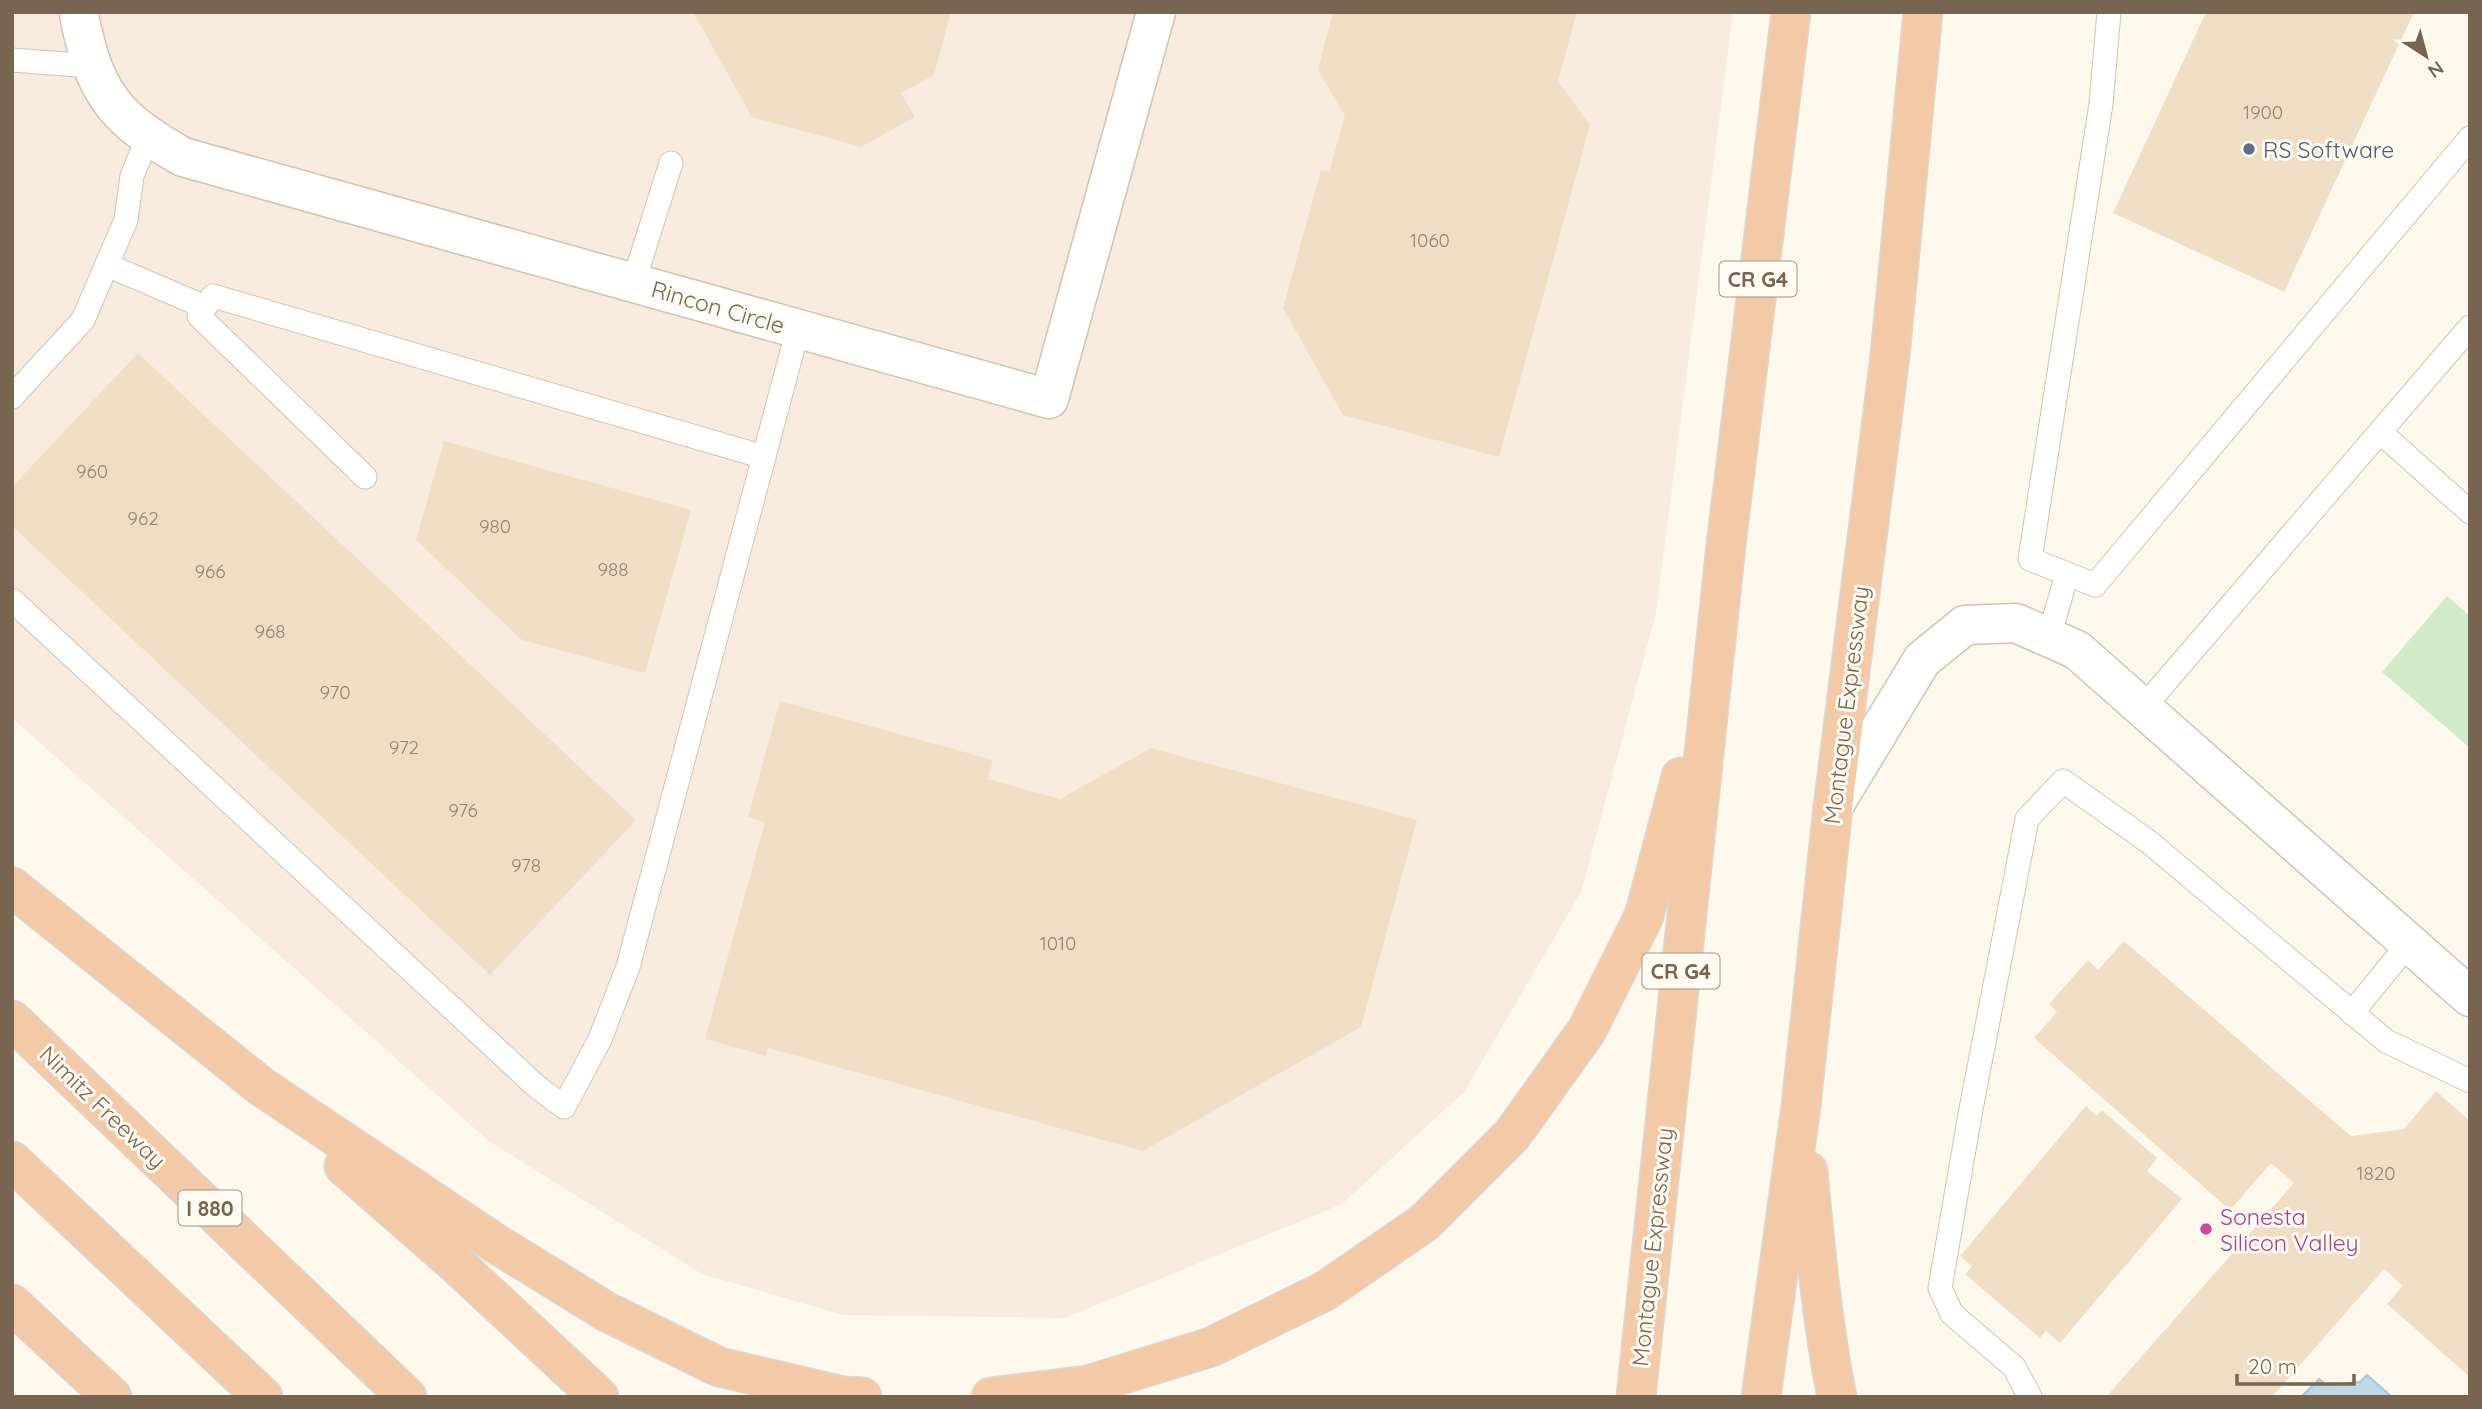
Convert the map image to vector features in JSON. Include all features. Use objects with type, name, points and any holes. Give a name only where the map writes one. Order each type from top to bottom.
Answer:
[{"type":"highway","name":"Montague Expressway","points":[[1636,1397],[1726,545],[1791,12]]},
{"type":"highway","name":"Montague Expressway","points":[[1761,1397],[1801,1106],[1833,807],[1890,356],[1923,12]]},
{"type":"highway","points":[[991,1397],[1088,1385],[1211,1347],[1325,1291],[1425,1222],[1513,1135],[1587,1030],[1644,916],[1677,801],[1726,545]]},
{"type":"highway","points":[[12,887],[261,1087],[495,1243],[607,1312],[719,1367],[843,1396],[862,1397]]},
{"type":"highway","name":"Nimitz Freeway","points":[[12,1020],[407,1397]]},
{"type":"highway","points":[[261,1087],[333,1157],[455,1263],[599,1397]]},
{"type":"highway","points":[[1801,1106],[1816,1258],[1837,1397]]},
{"type":"highway","points":[[12,1161],[263,1397]]},
{"type":"highway","points":[[12,1304],[104,1391]]},
{"type":"street","name":"Rincon Circle","points":[[79,12],[91,66],[100,87],[125,119],[148,137],[183,157],[1049,398],[1156,12]]},
{"type":"street","points":[[1833,807],[1922,660],[1965,625],[2033,630],[2077,649],[2470,997]]},
{"type":"lane","points":[[2109,12],[2101,104],[2030,558],[2095,585],[2470,138]]},
{"type":"lane","points":[[12,60],[91,66]]},
{"type":"lane","points":[[12,397],[83,320],[126,220],[132,176],[148,137]]},
{"type":"lane","points":[[634,284],[671,163]]},
{"type":"lane","points":[[107,265],[205,307]]},
{"type":"lane","points":[[365,477],[199,316],[213,296],[764,457]]},
{"type":"lane","points":[[2143,708],[2470,327]]},
{"type":"lane","points":[[12,600],[526,1077],[564,1107],[600,1039],[628,967],[798,329]]},
{"type":"lane","points":[[2380,432],[2470,512]]},
{"type":"lane","points":[[2033,630],[2067,574]]},
{"type":"lane","points":[[2030,1397],[2014,1367],[1952,1314],[1940,1289],[1970,1110],[2027,819],[2063,781],[2149,842],[2386,1041],[2470,1081]]},
{"type":"lane","points":[[2352,1013],[2409,943]]},
{"type":"shaded area","points":[[12,12],[1733,12],[1656,613],[1581,892],[1464,1092],[1342,1204],[1065,1318],[843,1315],[702,1274],[490,1142],[12,718]]},
{"type":"green space","points":[[2447,596],[2470,616],[2470,748],[2382,672]]},
{"type":"water","points":[[2367,1375],[2392,1397],[2301,1397],[2319,1379],[2326,1385],[2360,1382]]},
{"type":"building","points":[[693,12],[951,12],[934,75],[901,93],[915,117],[861,147],[752,117]]},
{"type":"building","points":[[1333,12],[1577,12],[1558,81],[1590,125],[1499,457],[1343,415],[1283,308],[1321,170],[1329,172],[1345,116],[1318,70]]},
{"type":"building","points":[[2206,12],[2414,12],[2284,292],[2113,213]]},
{"type":"building","points":[[138,353],[636,820],[490,975],[12,526],[12,487]]},
{"type":"building","points":[[444,441],[691,510],[645,673],[522,640],[416,540]]},
{"type":"building","points":[[780,701],[993,760],[988,779],[1060,799],[1151,748],[1417,820],[1361,1027],[1143,1151],[768,1048],[766,1056],[705,1039],[765,822],[748,817]]},
{"type":"building","points":[[2124,941],[2351,1136],[2404,1129],[2436,1091],[2470,1121],[2470,1377],[2387,1304],[2403,1286],[2384,1269],[2272,1397],[2106,1397],[2294,1183],[2271,1163],[2230,1210],[2034,1038],[2057,1012],[2049,1004],[2088,960],[2098,970]]},
{"type":"building","points":[[2086,1106],[2097,1116],[2102,1110],[2157,1158],[2147,1171],[2182,1199],[2060,1343],[2046,1331],[2040,1338],[1965,1274],[1972,1266],[1960,1256]]},
{"type":"place","name":"RS Software","points":[[2249,149]]},
{"type":"place","name":"Sonesta Silicon Valley","points":[[2206,1229]]}]
